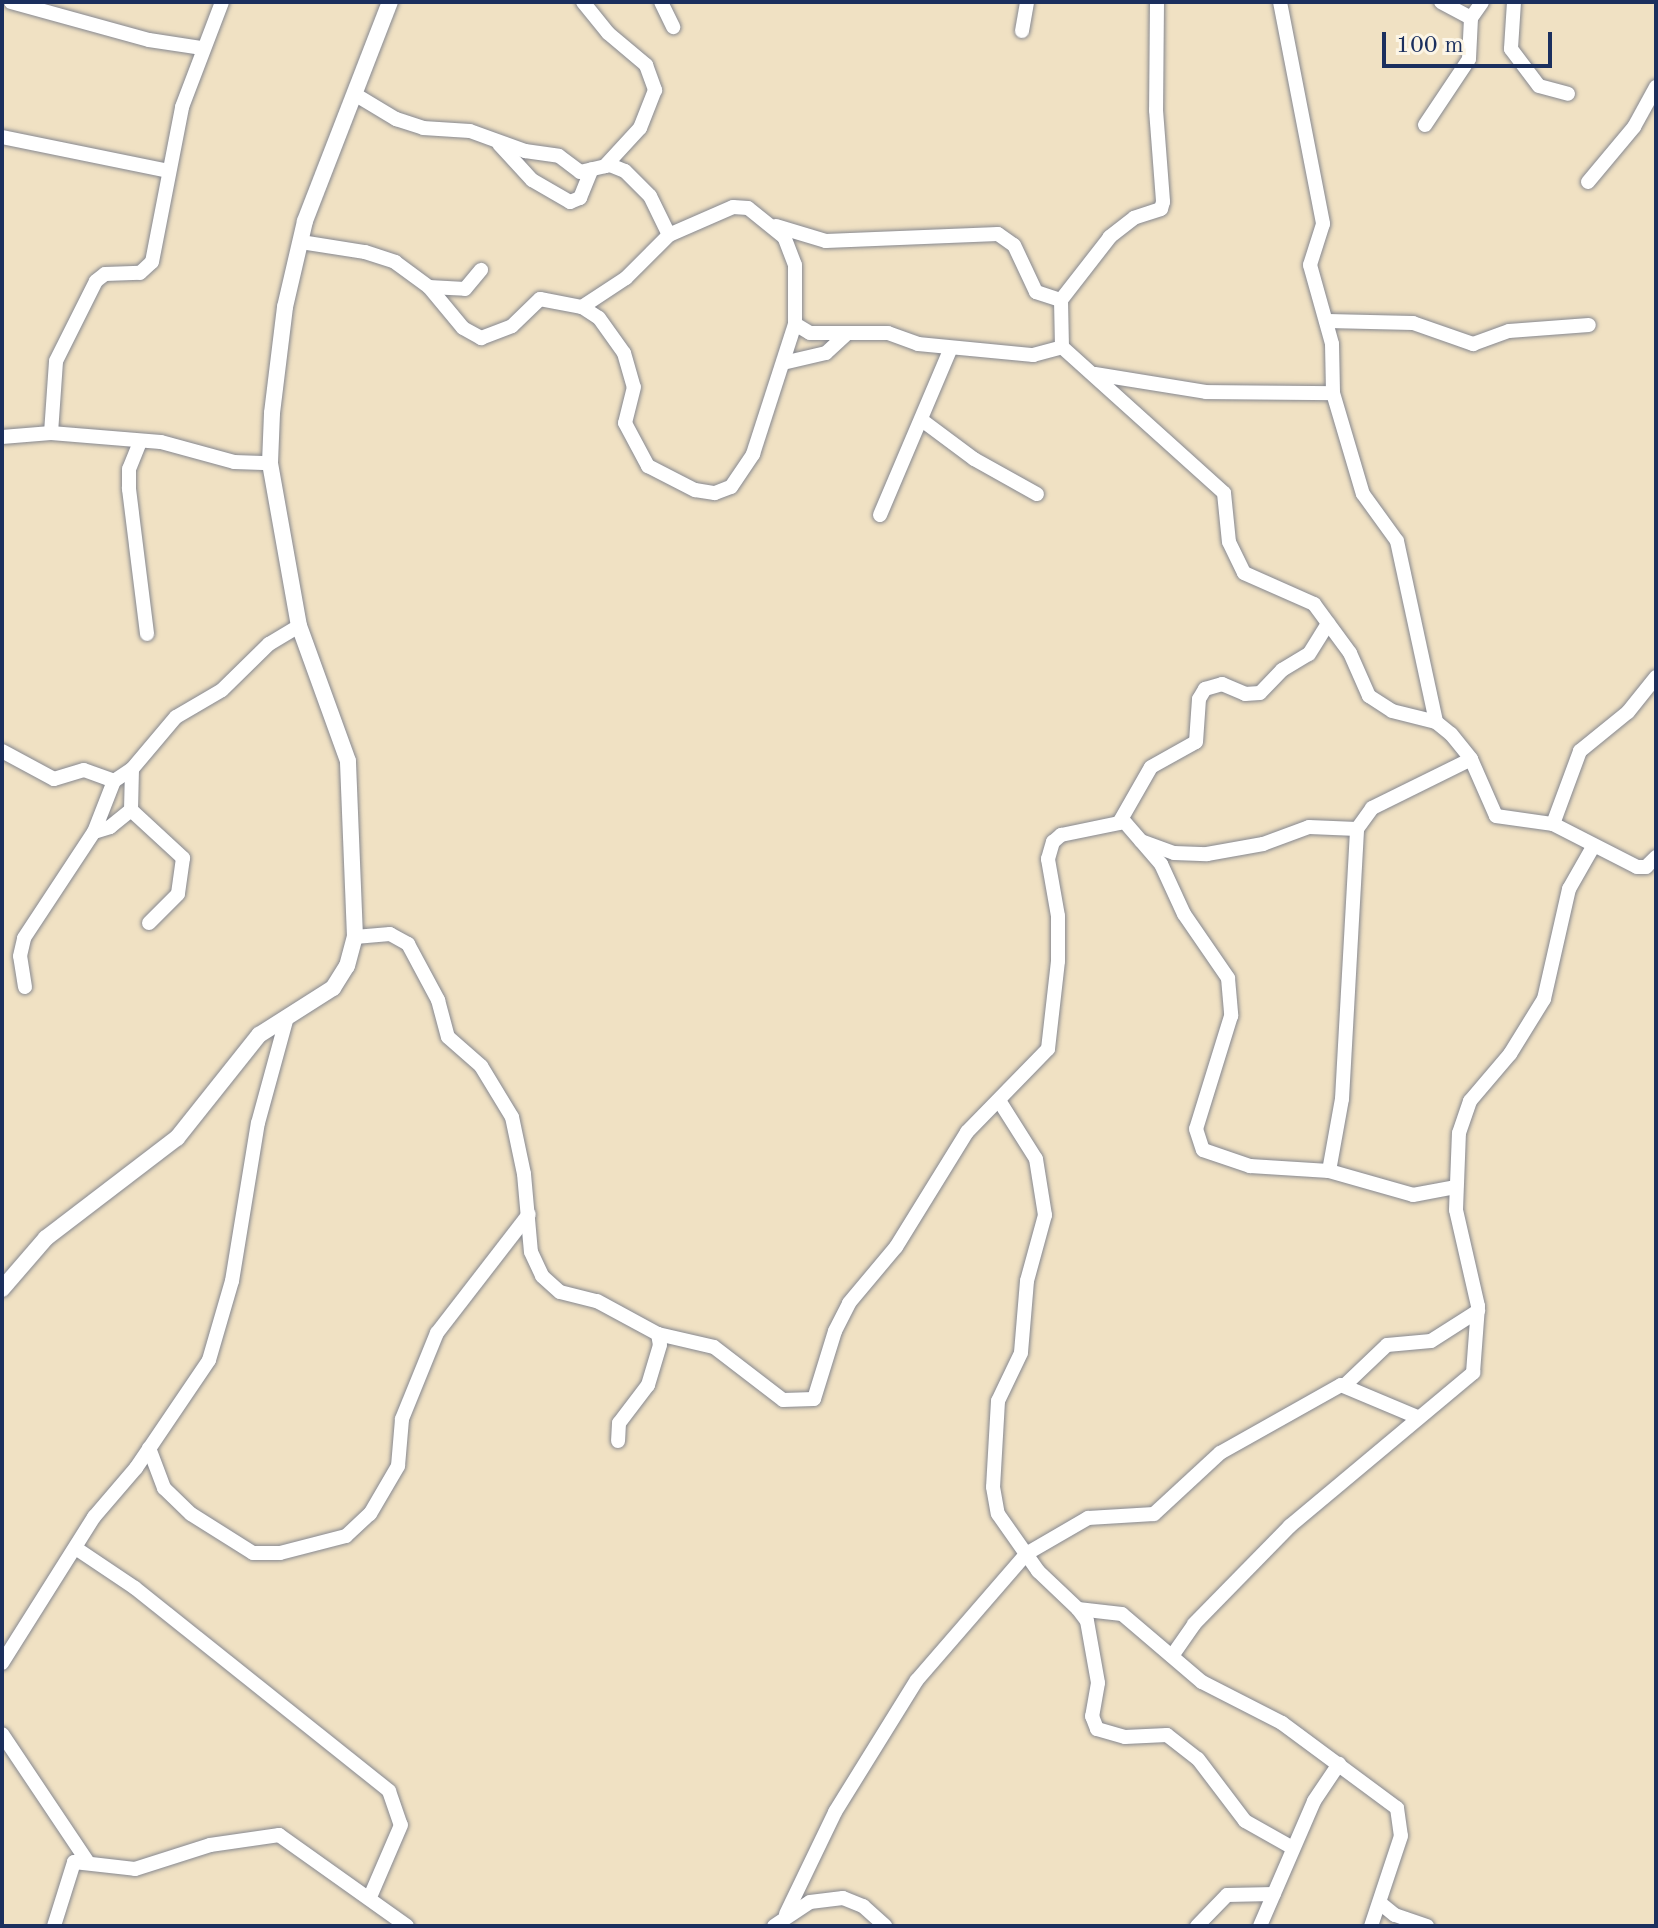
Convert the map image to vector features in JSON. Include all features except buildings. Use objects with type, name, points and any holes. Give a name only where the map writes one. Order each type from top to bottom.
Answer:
[{"type":"street","points":[[11,2],[149,40],[202,48]]},
{"type":"street","points":[[51,433],[56,361],[99,277],[140,273],[152,262],[169,171],[202,48],[222,2]]},
{"type":"street","points":[[2,1289],[46,1238],[177,1138],[259,1035],[333,988],[347,966],[355,937],[348,761],[299,626],[270,463],[278,352],[301,242],[390,2]]},
{"type":"street","points":[[496,141],[532,180],[570,202],[580,198],[598,168],[640,128],[655,90],[646,65],[608,33],[583,2]]},
{"type":"street","points":[[661,2],[673,27]]},
{"type":"street","points":[[1022,31],[1027,2]]},
{"type":"street","points":[[1157,2],[1156,110],[1163,202],[1155,212],[1123,225],[1061,300],[1062,347],[1224,493],[1229,542],[1244,573],[1314,604],[1350,653],[1369,696],[1392,711],[1436,722]]},
{"type":"street","points":[[1280,2],[1323,224],[1310,265],[1328,321],[1333,393],[1363,494],[1397,541],[1436,722],[1471,759],[1496,816],[1553,824],[1593,847],[1653,863]]},
{"type":"street","points":[[1441,2],[1471,18]]},
{"type":"street","points":[[1425,125],[1469,59],[1471,18],[1482,2]]},
{"type":"street","points":[[1514,2],[1511,49],[1539,86],[1568,94]]},
{"type":"street","points":[[1588,182],[1634,127],[1656,87]]},
{"type":"street","points":[[356,95],[396,119],[559,156],[572,170],[598,168],[639,181],[669,235]]},
{"type":"street","points":[[2,137],[169,171]]},
{"type":"street","points":[[582,307],[626,278],[669,235],[733,207],[748,208],[772,224],[815,239],[998,234],[1014,245],[1036,292],[1061,300]]},
{"type":"street","points":[[301,242],[382,256],[429,287],[463,328],[481,338],[512,326],[540,299],[582,307],[611,332],[627,361],[634,387],[625,423],[639,454],[656,472],[695,490],[722,491],[745,471],[795,324],[795,265],[772,224]]},
{"type":"street","points":[[795,265],[815,239]]},
{"type":"street","points":[[429,287],[465,289],[481,270]]},
{"type":"street","points":[[1328,321],[1413,323],[1473,344],[1509,331],[1589,325]]},
{"type":"street","points":[[795,324],[810,333],[888,333],[951,348],[1033,355],[1062,347]]},
{"type":"street","points":[[783,363],[826,353],[845,335]]},
{"type":"street","points":[[880,515],[923,421],[951,348]]},
{"type":"street","points":[[1094,373],[1206,392],[1333,393]]},
{"type":"street","points":[[923,421],[974,459],[1037,494]]},
{"type":"street","points":[[2,437],[51,433],[161,442],[234,462],[270,463]]},
{"type":"street","points":[[140,442],[129,469],[129,489],[147,634]]},
{"type":"street","points":[[355,937],[390,934],[413,950],[438,1000],[448,1037],[481,1066],[512,1117],[529,1214],[531,1252],[551,1286],[635,1318],[658,1334],[714,1347],[783,1400],[812,1400],[849,1303],[896,1247],[967,1132],[1044,1056],[1054,1031],[1058,916],[1049,849],[1061,835],[1115,827],[1151,767],[1196,742],[1199,699],[1205,689],[1222,684],[1245,694],[1260,693],[1282,670],[1309,654],[1328,624]]},
{"type":"street","points":[[25,987],[20,956],[32,918],[94,832],[114,781],[132,769],[176,717],[222,690],[269,644],[299,626]]},
{"type":"street","points":[[1553,824],[1580,751],[1628,712],[1656,677]]},
{"type":"street","points":[[2,751],[54,779],[84,770],[114,781]]},
{"type":"street","points":[[1329,1171],[1342,1099],[1357,829],[1372,808],[1471,759]]},
{"type":"street","points":[[132,769],[131,810],[183,858],[178,894],[149,923]]},
{"type":"street","points":[[94,832],[110,827],[131,810]]},
{"type":"street","points":[[1122,819],[1141,841],[1221,965],[1232,997],[1231,1016],[1201,1100],[1199,1146],[1234,1164],[1329,1171],[1413,1195],[1456,1187]]},
{"type":"street","points":[[1141,841],[1174,853],[1207,854],[1263,844],[1309,827],[1357,829]]},
{"type":"street","points":[[1172,1656],[1194,1624],[1290,1526],[1473,1373],[1478,1311],[1474,1270],[1458,1225],[1456,1187],[1464,1114],[1544,999],[1569,889],[1593,847]]},
{"type":"street","points":[[2,1663],[77,1549],[94,1517],[149,1448],[219,1337],[258,1123],[287,1017]]},
{"type":"street","points":[[1000,1102],[1030,1147],[1044,1194],[1045,1215],[1023,1300],[1021,1353],[998,1401],[994,1470],[998,1514],[1026,1554],[1087,1621],[1098,1683],[1092,1716],[1097,1729],[1125,1737],[1167,1735],[1198,1759],[1245,1821],[1293,1848]]},
{"type":"street","points":[[149,1448],[164,1488],[191,1514],[253,1553],[280,1553],[346,1536],[370,1514],[398,1466],[402,1419],[437,1333],[529,1214]]},
{"type":"street","points":[[786,1914],[835,1812],[917,1680],[1026,1554],[1088,1518],[1154,1514],[1220,1453],[1345,1385],[1387,1345],[1431,1341],[1478,1311]]},
{"type":"street","points":[[618,1441],[619,1423],[648,1385],[660,1345],[658,1334]]},
{"type":"street","points":[[1345,1385],[1417,1417]]},
{"type":"street","points":[[77,1549],[135,1588],[389,1791],[401,1825],[370,1897]]},
{"type":"street","points":[[1078,1609],[1122,1614],[1202,1682],[1258,1708],[1388,1800],[1401,1818],[1394,1863],[1371,1926]]},
{"type":"street","points":[[2,1734],[87,1861]]},
{"type":"street","points":[[1260,1926],[1314,1801],[1339,1764]]},
{"type":"street","points":[[54,1926],[69,1868],[74,1862],[87,1861],[135,1869],[210,1845],[279,1835],[407,1926]]},
{"type":"street","points":[[1197,1926],[1214,1919],[1233,1893],[1274,1894]]},
{"type":"street","points":[[774,1926],[786,1914],[810,1902],[843,1898],[863,1906],[885,1926]]},
{"type":"street","points":[[1380,1903],[1427,1926]]}]
